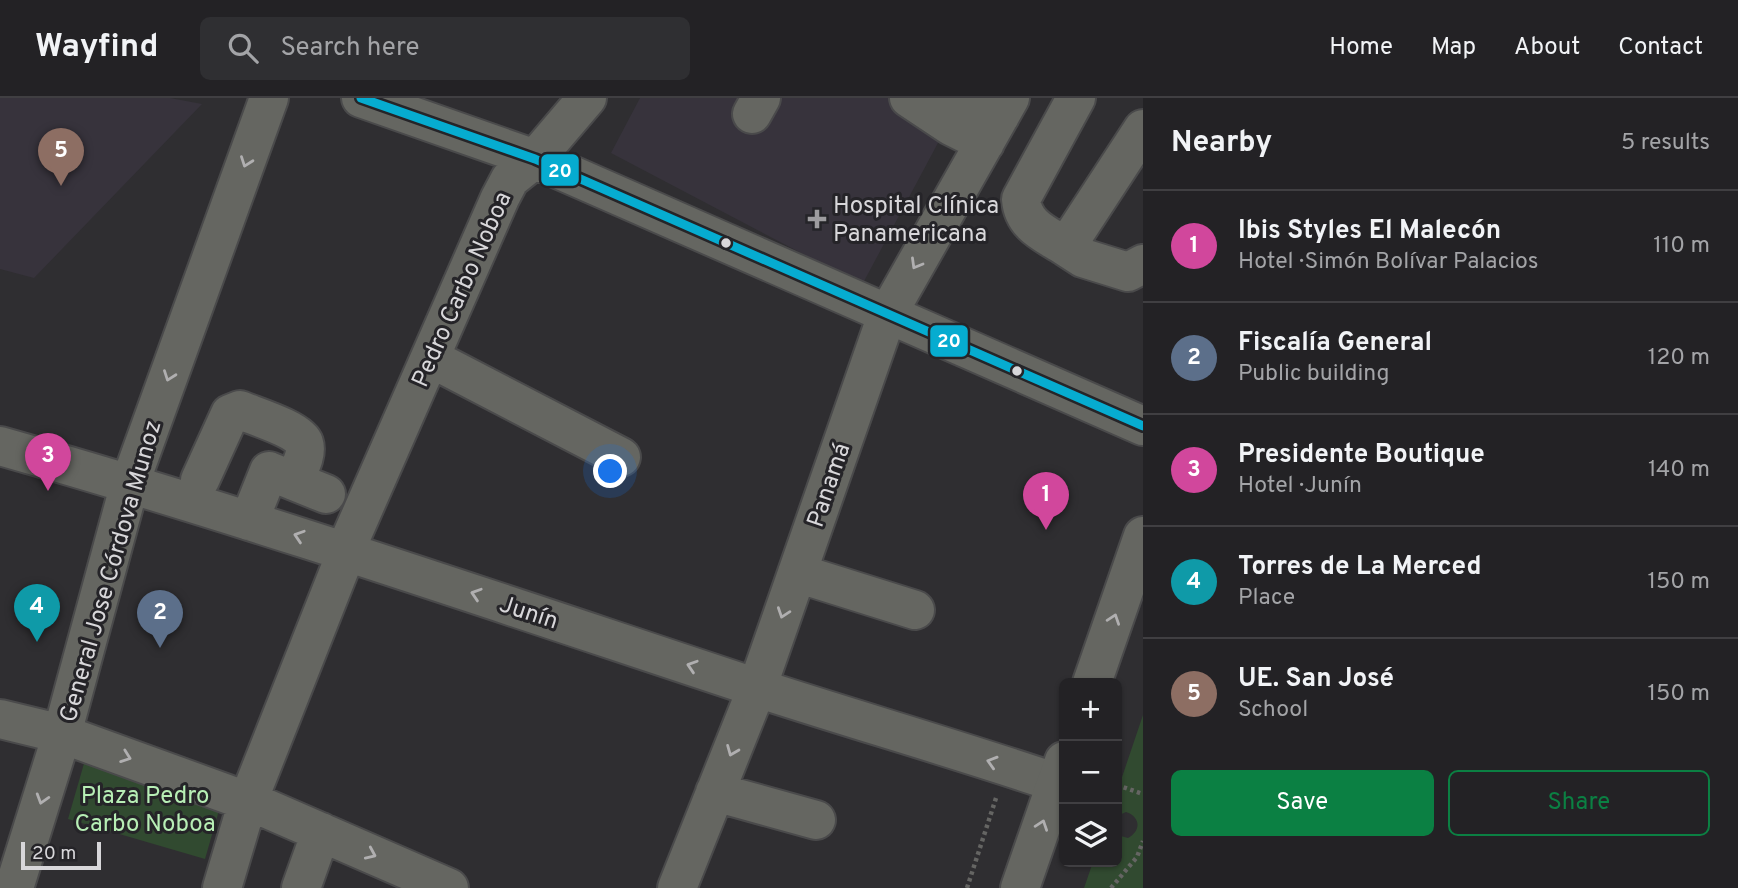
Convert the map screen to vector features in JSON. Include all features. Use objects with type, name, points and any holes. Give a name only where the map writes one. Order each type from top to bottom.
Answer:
[{"type":"street","name":"General Jose Córdova Munoz","points":[[14,888],[62,734],[130,483],[269,98]]},
{"type":"street","points":[[361,98],[535,159],[1143,426]]},
{"type":"street","points":[[535,159],[562,98]]},
{"type":"street","points":[[535,159],[587,98]]},
{"type":"street","points":[[909,98],[940,119],[998,119]]},
{"type":"street","points":[[962,98],[998,119]]},
{"type":"street","points":[[1076,98],[1021,199],[1022,211],[1030,223],[1083,258],[1128,272],[1143,264]]},
{"type":"street","name":"Panamá","points":[[677,888],[757,688],[887,315],[998,119]]},
{"type":"street","points":[[1066,247],[1139,142]]},
{"type":"street","name":"Pedro Carbo Noboa","points":[[355,554],[535,159]]},
{"type":"street","name":"Pedro Carbo Noboa","points":[[222,888],[500,198],[510,179],[535,159]]},
{"type":"street","points":[[442,364],[621,457]]},
{"type":"street","points":[[206,465],[230,414],[240,410],[299,435],[305,444],[296,482],[250,521]]},
{"type":"street","name":"Junín","points":[[0,446],[130,483],[355,554],[757,688],[1059,772]]},
{"type":"street","points":[[1093,678],[1143,536]]},
{"type":"street","points":[[797,573],[915,610]]},
{"type":"street","points":[[0,719],[62,734],[256,804],[449,888]]},
{"type":"street","points":[[1020,888],[1059,775]]},
{"type":"street","points":[[715,792],[816,820]]},
{"type":"street","name":"Pedro Carbo Noboa","points":[[239,888],[256,804]]},
{"type":"street","points":[[301,888],[321,832]]},
{"type":"path","points":[[1122,787],[1143,794]]},
{"type":"path","points":[[1111,888],[1137,857],[1143,841]]},
{"type":"shaded area","points":[[0,98],[170,98],[202,104],[34,278],[0,269]]},
{"type":"shaded area","name":"Hospital Clínica Panamericana","points":[[640,98],[962,98],[862,285],[611,153]]},
{"type":"green space","points":[[1143,715],[1143,888],[1084,888],[1091,867],[1122,867],[1122,836],[1128,838],[1137,828],[1137,821],[1131,814],[1122,814],[1122,777]]},
{"type":"green space","name":"Plaza Pedro Carbo Noboa","points":[[85,760],[222,800],[205,859],[68,819]]},
{"type":"transit line","name":"20","points":[[361,98],[535,159],[1143,426]]},
{"type":"place","name":"UE. San José","points":[[61,186]]},
{"type":"place","name":"Hospital Clínica Panamericana","points":[[817,219]]},
{"type":"place","name":"Presidente Boutique","points":[[48,491]]},
{"type":"place","name":"Ibis Styles El Malecón","points":[[1046,530]]},
{"type":"place","name":"Torres de La Merced","points":[[37,642]]},
{"type":"place","name":"Fiscalía General","points":[[160,648]]}]
